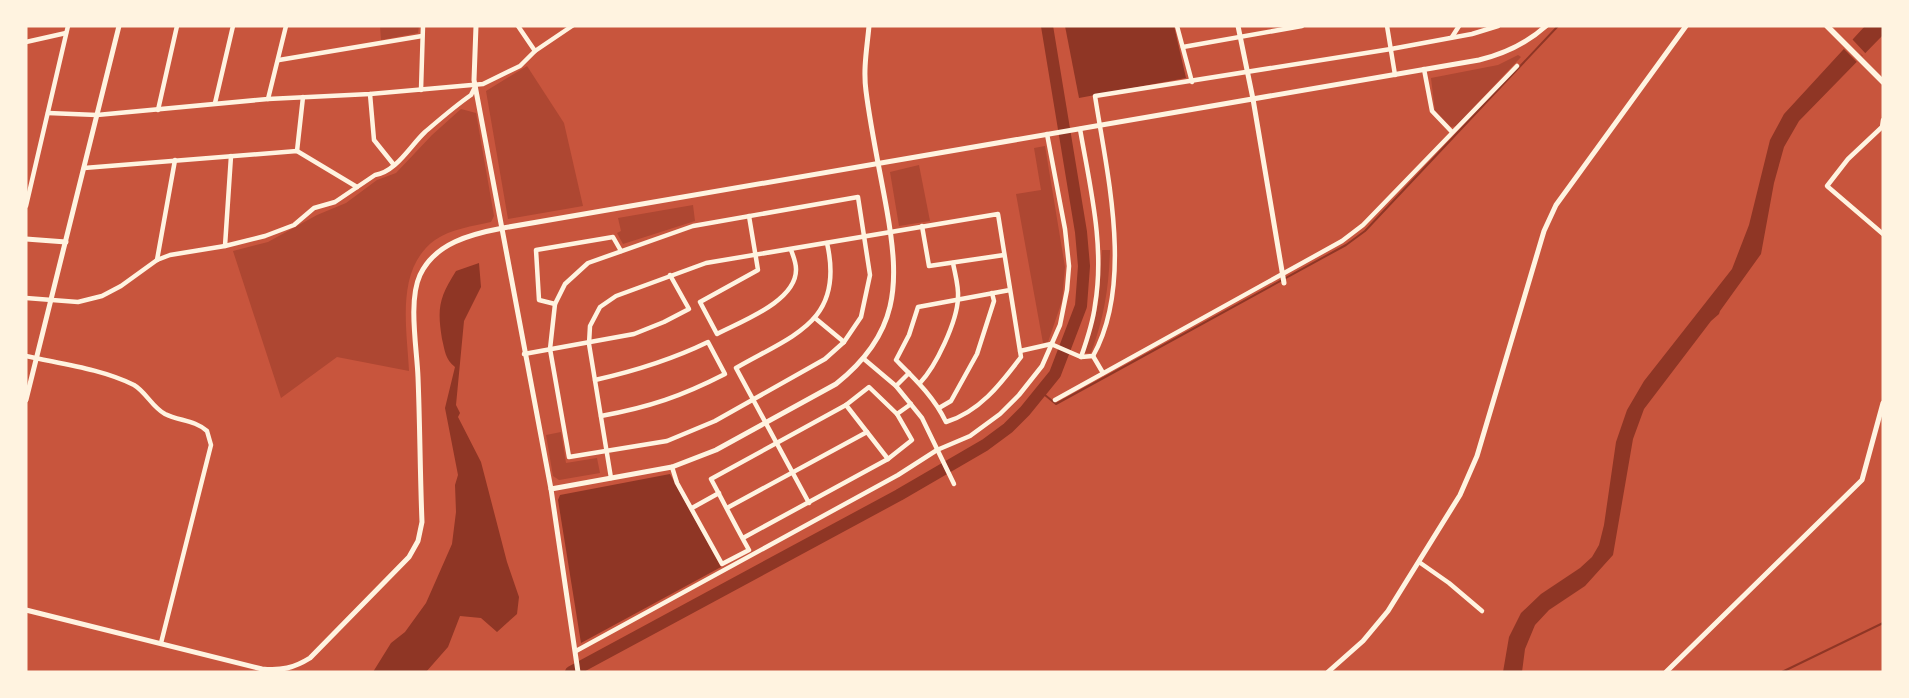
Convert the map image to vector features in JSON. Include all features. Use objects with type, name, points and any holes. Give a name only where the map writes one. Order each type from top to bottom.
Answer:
[{"type":"main road","points":[[1827,26],[1883,82]]},
{"type":"street","points":[[26,206],[68,26]]},
{"type":"street","points":[[26,400],[119,26]]},
{"type":"street","points":[[158,110],[178,26]]},
{"type":"street","points":[[215,104],[233,26]]},
{"type":"street","points":[[268,99],[286,26]]},
{"type":"street","points":[[421,90],[423,26]]},
{"type":"street","points":[[476,26],[474,80],[503,228],[524,354],[551,489],[578,672]]},
{"type":"street","points":[[518,26],[535,51]]},
{"type":"street","points":[[48,113],[97,115],[268,99],[476,86],[520,66],[535,51],[572,26]]},
{"type":"street","points":[[551,489],[672,467],[716,450],[836,384],[864,359],[880,334],[894,292],[895,256],[866,90],[865,54],[869,26]]},
{"type":"street","points":[[1177,26],[1192,82]]},
{"type":"street","points":[[1238,26],[1253,99],[1284,284]]},
{"type":"street","points":[[1183,47],[1302,26]]},
{"type":"street","points":[[1387,26],[1395,74]]},
{"type":"street","points":[[1452,37],[1459,26]]},
{"type":"street","points":[[1093,356],[1100,343],[1107,319],[1113,280],[1114,244],[1111,188],[1095,96],[1391,49],[1498,26]]},
{"type":"street","points":[[26,610],[262,669],[289,669],[301,664],[319,650],[409,557],[418,541],[422,522],[415,327],[418,280],[434,256],[443,248],[462,238],[503,228],[1495,56],[1521,45],[1546,26]]},
{"type":"street","points":[[1328,672],[1377,625],[1454,507],[1477,456],[1544,231],[1556,205],[1686,26]]},
{"type":"street","points":[[26,42],[66,33]]},
{"type":"street","points":[[278,60],[422,36]]},
{"type":"street","points":[[1054,400],[1342,240],[1358,228],[1517,66]]},
{"type":"street","points":[[1424,69],[1432,111],[1452,132]]},
{"type":"street","points":[[26,298],[78,302],[102,296],[121,286],[157,260],[170,255],[225,246],[265,236],[294,225],[314,208],[335,202],[356,187],[394,165],[426,132],[471,95],[476,86]]},
{"type":"street","points":[[370,94],[374,140],[394,165]]},
{"type":"street","points":[[297,151],[303,97]]},
{"type":"street","points":[[1883,120],[1882,127],[1848,159],[1827,186],[1883,234]]},
{"type":"street","points":[[1079,129],[1098,242],[1096,305],[1081,356]]},
{"type":"street","points":[[576,651],[898,475],[937,450],[970,436],[1000,414],[1019,396],[1042,366],[1060,324],[1067,290],[1069,266],[1066,229],[1049,134]]},
{"type":"street","points":[[84,168],[297,151],[356,187]]},
{"type":"street","points":[[225,246],[230,156]]},
{"type":"street","points":[[157,260],[175,160]]},
{"type":"street","points":[[858,198],[870,275],[861,316],[844,342],[825,359],[753,400],[715,420],[667,441],[569,457],[550,349],[555,304],[565,284],[588,263],[693,226],[749,216],[858,198]]},
{"type":"street","points":[[611,478],[589,344],[590,326],[600,307],[616,296],[670,274],[706,263],[791,250],[891,230],[998,214],[1021,358],[997,389],[962,417],[946,422],[939,408],[920,383],[896,360],[910,335],[918,307],[1010,290]]},
{"type":"street","points":[[749,216],[758,270],[700,302],[717,334],[781,299],[792,286],[796,269],[791,250]]},
{"type":"street","points":[[922,226],[929,266],[953,264],[1004,255]]},
{"type":"street","points":[[555,304],[539,300],[536,250],[613,237],[621,251]]},
{"type":"street","points":[[26,239],[66,242]]},
{"type":"street","points":[[809,503],[736,368],[801,331],[815,318],[824,306],[830,288],[832,267],[827,243]]},
{"type":"street","points":[[920,383],[928,374],[945,342],[958,299],[953,264]]},
{"type":"street","points":[[524,354],[589,344],[634,334],[689,309],[670,274]]},
{"type":"street","points":[[939,408],[952,402],[977,354],[994,301],[992,293]]},
{"type":"street","points":[[815,318],[844,342]]},
{"type":"street","points":[[596,380],[638,371],[678,357],[708,342],[725,374],[694,390],[646,408],[602,416]]},
{"type":"street","points":[[1020,352],[1051,344],[1081,356],[1093,356]]},
{"type":"street","points":[[26,356],[100,373],[136,386],[155,409],[167,416],[196,424],[207,431],[211,445],[161,643]]},
{"type":"street","points":[[1093,356],[1103,373]]},
{"type":"street","points":[[864,359],[896,386],[922,418],[954,484]]},
{"type":"street","points":[[896,386],[909,373]]},
{"type":"street","points":[[672,467],[677,483],[722,564],[750,550],[743,538],[711,479],[846,405],[869,387],[897,414],[912,440],[888,459],[743,538]]},
{"type":"street","points":[[1666,672],[1862,480],[1883,403]]},
{"type":"street","points":[[897,414],[911,404]]},
{"type":"street","points":[[846,405],[888,459]]},
{"type":"street","points":[[727,508],[866,432]]},
{"type":"street","points":[[692,508],[719,493]]},
{"type":"street","points":[[1419,562],[1449,583],[1482,611]]},
{"type":"shaded area","points":[[380,26],[419,26],[418,33],[381,40]]},
{"type":"shaded area","points":[[1065,26],[1174,26],[1186,78],[1079,98]]},
{"type":"shaded area","points":[[1865,26],[1883,26],[1883,35],[1799,121],[1784,147],[1774,183],[1761,254],[1719,314],[1711,321],[1644,409],[1633,439],[1613,555],[1585,586],[1549,610],[1535,625],[1525,649],[1522,672],[1503,672],[1509,637],[1521,613],[1541,594],[1580,568],[1592,557],[1599,545],[1604,525],[1616,442],[1627,410],[1644,381],[1732,269],[1749,225],[1770,140],[1784,114]]},
{"type":"shaded area","points":[[1518,55],[1521,57],[1456,126],[1451,127],[1435,111],[1431,78],[1498,65]]},
{"type":"shaded area","points":[[527,66],[564,123],[583,206],[508,219],[486,91]]},
{"type":"shaded area","points":[[461,109],[476,113],[494,216],[491,222],[441,236],[422,252],[414,267],[406,300],[409,371],[337,357],[281,398],[233,251],[268,242],[317,215],[346,203],[377,180],[396,173],[432,135]]},
{"type":"shaded area","points":[[1045,146],[1065,267],[1062,301],[1048,342],[1043,343],[1016,194],[1041,190],[1034,148]]},
{"type":"shaded area","points":[[919,165],[930,221],[899,226],[890,172]]},
{"type":"shaded area","points":[[693,205],[695,221],[623,244],[617,233],[621,231],[618,218]]},
{"type":"shaded area","points":[[1102,250],[1110,250],[1105,302],[1091,353],[1085,353],[1098,305]]},
{"type":"shaded area","points":[[479,263],[481,287],[464,321],[456,405],[460,413],[458,417],[481,462],[507,562],[519,597],[517,614],[497,632],[481,618],[460,616],[448,647],[426,672],[373,672],[391,643],[405,632],[426,603],[452,544],[456,512],[455,485],[458,475],[445,408],[455,367],[447,358],[445,351],[440,328],[440,311],[443,296],[456,271]]},
{"type":"shaded area","points":[[561,432],[566,463],[597,458],[600,473],[559,480],[553,476],[546,435]]},
{"type":"shaded area","points":[[670,474],[721,567],[581,643],[558,500],[560,495]]},
{"type":"pier","points":[[1852,39],[1867,55],[1864,57],[1859,52],[1864,58],[1858,63],[1843,48]]},
{"type":"waterway","points":[[571,672],[899,495],[985,445],[1008,428],[1025,411],[1055,374],[1081,306],[1084,266],[1081,232],[1047,26]]},
{"type":"waterway","points":[[1040,391],[1056,404],[1346,245],[1365,231],[1558,26]]},
{"type":"waterway","points":[[1782,672],[1883,623]]}]
